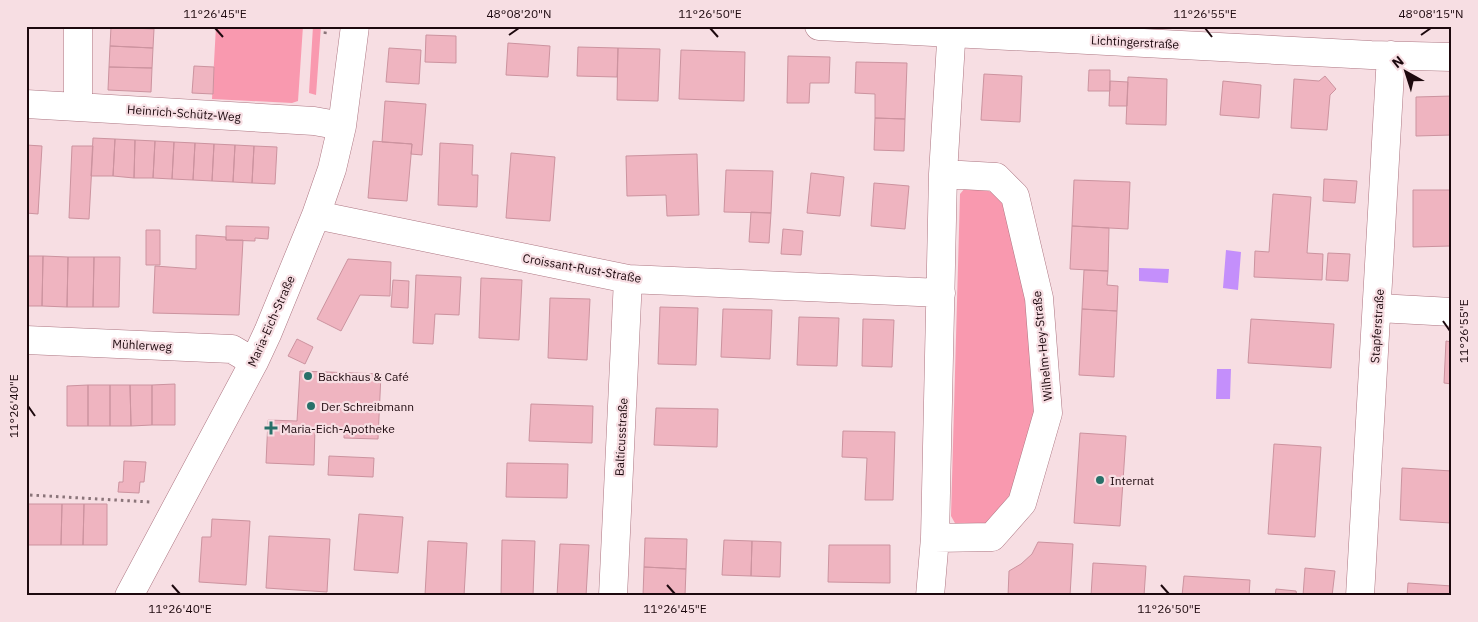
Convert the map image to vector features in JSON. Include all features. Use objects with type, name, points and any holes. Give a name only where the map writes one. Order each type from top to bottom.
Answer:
[{"type":"street","points":[[78,26],[78,106]]},
{"type":"street","name":"Maria-Eich-Straße","points":[[129,596],[254,362],[316,215],[332,169],[342,126],[355,26]]},
{"type":"street","name":"Lichtingerstraße","points":[[819,26],[952,29],[1391,56],[1452,58]]},
{"type":"street","points":[[930,596],[935,538],[943,174],[952,29]]},
{"type":"street","name":"Stapferstraße","points":[[1360,596],[1391,56]]},
{"type":"street","name":"Heinrich-Schütz-Weg","points":[[26,104],[314,121],[342,126]]},
{"type":"street","name":"Wilhelm-Hey-Straße","points":[[935,538],[992,537],[1022,503],[1048,413],[1039,298],[1015,196],[996,177],[943,174]]},
{"type":"street","name":"Croissant-Rust-Straße","points":[[316,215],[628,279],[941,293]]},
{"type":"street","name":"Balticusstraße","points":[[613,596],[628,279]]},
{"type":"street","points":[[1378,308],[1452,312]]},
{"type":"street","name":"Mühlerweg","points":[[26,340],[232,349],[254,362]]},
{"type":"path","points":[[30,495],[157,502]]},
{"type":"shaded area","points":[[216,26],[303,26],[298,101],[292,103],[212,99]]},
{"type":"shaded area","points":[[313,26],[321,26],[316,95],[309,93]]},
{"type":"shaded area","points":[[974,186],[991,192],[1003,203],[1024,258],[1036,396],[1029,448],[1014,489],[994,517],[983,527],[956,525],[951,516],[960,194],[965,188]]},
{"type":"shaded area","points":[[1226,250],[1241,252],[1238,290],[1223,288]]},
{"type":"shaded area","points":[[1139,268],[1169,269],[1168,283],[1139,281]]},
{"type":"shaded area","points":[[1217,369],[1231,369],[1230,399],[1216,399]]},
{"type":"building","points":[[111,27],[154,29],[153,48],[110,46]]},
{"type":"building","points":[[426,35],[456,36],[456,63],[425,62]]},
{"type":"building","points":[[508,43],[550,46],[548,77],[506,75]]},
{"type":"building","points":[[110,46],[153,48],[152,68],[109,67]]},
{"type":"building","points":[[578,47],[618,48],[617,77],[577,76]]},
{"type":"building","points":[[389,48],[421,50],[419,84],[386,82]]},
{"type":"building","points":[[618,48],[660,49],[658,101],[617,100]]},
{"type":"building","points":[[681,50],[745,52],[744,101],[679,99]]},
{"type":"building","points":[[788,56],[830,57],[829,83],[810,83],[809,103],[787,103]]},
{"type":"building","points":[[856,62],[907,63],[905,119],[875,118],[875,94],[855,93]]},
{"type":"building","points":[[194,66],[214,67],[213,94],[192,93]]},
{"type":"building","points":[[109,67],[152,68],[151,92],[108,90]]},
{"type":"building","points":[[1089,70],[1110,70],[1110,91],[1088,91]]},
{"type":"building","points":[[984,74],[1022,76],[1020,122],[981,120]]},
{"type":"building","points":[[1325,76],[1336,89],[1330,95],[1327,130],[1291,128],[1294,79],[1319,81]]},
{"type":"building","points":[[1128,77],[1167,79],[1166,125],[1126,124]]},
{"type":"building","points":[[1110,81],[1128,82],[1127,106],[1109,106]]},
{"type":"building","points":[[1223,81],[1261,85],[1259,118],[1220,115]]},
{"type":"building","points":[[1452,96],[1452,135],[1416,136],[1416,97]]},
{"type":"building","points":[[385,101],[426,104],[422,155],[411,154],[412,144],[382,142]]},
{"type":"building","points":[[875,118],[905,119],[904,151],[874,150]]},
{"type":"building","points":[[93,138],[115,139],[113,176],[91,176]]},
{"type":"building","points":[[115,139],[135,140],[134,178],[113,176]]},
{"type":"building","points":[[135,140],[155,141],[153,178],[134,178]]},
{"type":"building","points":[[155,141],[174,142],[172,179],[153,178]]},
{"type":"building","points":[[373,141],[412,144],[407,201],[368,198]]},
{"type":"building","points":[[174,142],[195,143],[193,180],[172,179]]},
{"type":"building","points":[[195,143],[214,144],[212,181],[193,180]]},
{"type":"building","points":[[440,143],[473,145],[472,175],[478,175],[477,207],[438,205]]},
{"type":"building","points":[[214,144],[235,145],[233,182],[212,181]]},
{"type":"building","points":[[26,145],[42,146],[38,214],[26,213]]},
{"type":"building","points":[[235,145],[254,146],[252,183],[233,182]]},
{"type":"building","points":[[72,146],[93,146],[89,219],[69,218]]},
{"type":"building","points":[[254,146],[277,147],[275,184],[252,183]]},
{"type":"building","points":[[511,153],[555,157],[550,221],[506,218]]},
{"type":"building","points":[[697,154],[699,215],[667,216],[666,195],[627,196],[626,156]]},
{"type":"building","points":[[726,170],[773,171],[771,213],[724,212]]},
{"type":"building","points":[[811,173],[844,177],[840,216],[807,213]]},
{"type":"building","points":[[1324,179],[1357,181],[1355,203],[1323,201]]},
{"type":"building","points":[[1074,180],[1130,182],[1128,229],[1072,226]]},
{"type":"building","points":[[874,183],[909,186],[905,229],[871,226]]},
{"type":"building","points":[[1413,190],[1451,190],[1451,246],[1413,247]]},
{"type":"building","points":[[1273,194],[1311,197],[1307,253],[1323,254],[1322,280],[1254,277],[1255,251],[1269,252]]},
{"type":"building","points":[[751,212],[771,213],[769,243],[749,242]]},
{"type":"building","points":[[226,226],[269,227],[268,239],[255,238],[255,241],[226,240]]},
{"type":"building","points":[[1072,226],[1109,228],[1108,271],[1070,269]]},
{"type":"building","points":[[783,229],[803,231],[801,255],[781,254]]},
{"type":"building","points":[[146,230],[160,230],[160,265],[146,265]]},
{"type":"building","points":[[196,235],[226,237],[226,240],[243,240],[239,315],[153,313],[155,266],[196,269]]},
{"type":"building","points":[[1328,253],[1350,254],[1348,281],[1326,280]]},
{"type":"building","points":[[26,256],[43,256],[42,306],[26,306]]},
{"type":"building","points":[[43,256],[68,257],[67,307],[42,306]]},
{"type":"building","points":[[68,257],[94,257],[93,307],[67,307]]},
{"type":"building","points":[[94,257],[120,257],[119,307],[93,307]]},
{"type":"building","points":[[348,259],[391,262],[390,296],[360,295],[341,331],[317,319]]},
{"type":"building","points":[[1084,270],[1108,271],[1107,285],[1118,286],[1117,311],[1082,309]]},
{"type":"building","points":[[416,275],[461,277],[459,315],[435,314],[433,344],[413,343]]},
{"type":"building","points":[[481,278],[522,280],[519,340],[479,338]]},
{"type":"building","points":[[393,280],[409,281],[408,308],[391,307]]},
{"type":"building","points":[[550,298],[590,299],[587,360],[548,358]]},
{"type":"building","points":[[660,307],[698,308],[696,365],[658,364]]},
{"type":"building","points":[[723,309],[772,310],[770,359],[721,357]]},
{"type":"building","points":[[1082,309],[1117,311],[1114,377],[1079,375]]},
{"type":"building","points":[[799,317],[839,318],[837,366],[797,365]]},
{"type":"building","points":[[863,319],[894,320],[892,367],[862,366]]},
{"type":"building","points":[[1251,319],[1334,324],[1331,368],[1248,363]]},
{"type":"building","points":[[297,339],[313,347],[305,364],[288,356]]},
{"type":"building","points":[[1446,341],[1452,342],[1452,384],[1444,383]]},
{"type":"building","points":[[300,371],[381,374],[378,439],[344,438],[344,428],[315,427],[314,465],[266,463],[268,420],[297,421]]},
{"type":"building","points":[[175,384],[175,425],[152,425],[152,385]]},
{"type":"building","points":[[88,385],[110,385],[110,426],[88,426]]},
{"type":"building","points":[[88,385],[88,426],[67,426],[67,386]]},
{"type":"building","points":[[110,385],[130,385],[131,426],[110,426]]},
{"type":"building","points":[[130,385],[152,385],[152,425],[131,426]]},
{"type":"building","points":[[531,404],[593,406],[592,443],[529,441]]},
{"type":"building","points":[[656,408],[718,409],[717,447],[654,445]]},
{"type":"building","points":[[843,431],[895,432],[893,500],[865,500],[867,458],[842,457]]},
{"type":"building","name":"Internat","points":[[1080,433],[1126,436],[1120,526],[1074,523]]},
{"type":"building","points":[[1274,444],[1321,447],[1315,537],[1268,534]]},
{"type":"building","points":[[329,456],[374,458],[373,477],[328,475]]},
{"type":"building","points":[[124,461],[146,462],[144,482],[140,482],[139,493],[118,492],[119,482],[123,482]]},
{"type":"building","points":[[507,463],[568,464],[567,498],[506,497]]},
{"type":"building","points":[[1402,468],[1452,471],[1451,523],[1400,520]]},
{"type":"building","points":[[26,504],[62,504],[61,545],[26,545]]},
{"type":"building","points":[[62,504],[84,504],[83,545],[61,545]]},
{"type":"building","points":[[84,504],[107,504],[107,545],[83,545]]},
{"type":"building","points":[[359,514],[403,517],[398,573],[354,570]]},
{"type":"building","points":[[212,519],[250,521],[246,585],[199,582],[202,537],[211,537]]},
{"type":"building","points":[[269,536],[330,539],[327,592],[266,588]]},
{"type":"building","points":[[645,538],[687,539],[686,569],[644,567]]},
{"type":"building","points":[[502,540],[535,541],[533,596],[501,596]]},
{"type":"building","points":[[724,540],[752,541],[751,576],[722,575]]},
{"type":"building","points":[[428,541],[467,543],[464,596],[425,595]]},
{"type":"building","points":[[752,541],[781,542],[780,577],[751,576]]},
{"type":"building","points":[[1038,542],[1073,544],[1070,596],[1008,596],[1009,571],[1021,564],[1032,554]]},
{"type":"building","points":[[560,544],[589,545],[586,596],[557,596]]},
{"type":"building","points":[[829,545],[890,545],[890,583],[828,582]]},
{"type":"building","points":[[1093,563],[1146,566],[1144,596],[1091,596]]},
{"type":"building","points":[[644,567],[686,569],[685,596],[643,596]]},
{"type":"building","points":[[1305,568],[1335,571],[1332,596],[1303,596]]},
{"type":"building","points":[[1184,576],[1250,580],[1249,596],[1182,596]]},
{"type":"building","points":[[1408,583],[1452,586],[1452,596],[1407,596]]},
{"type":"building","points":[[1276,589],[1296,591],[1297,596],[1275,596]]},
{"type":"place","name":"Backhaus & Café","points":[[308,376]]},
{"type":"place","name":"Der Schreibmann","points":[[311,406]]},
{"type":"place","name":"Maria-Eich-Apotheke","points":[[271,428]]},
{"type":"place","name":"Internat","points":[[1100,480]]}]
